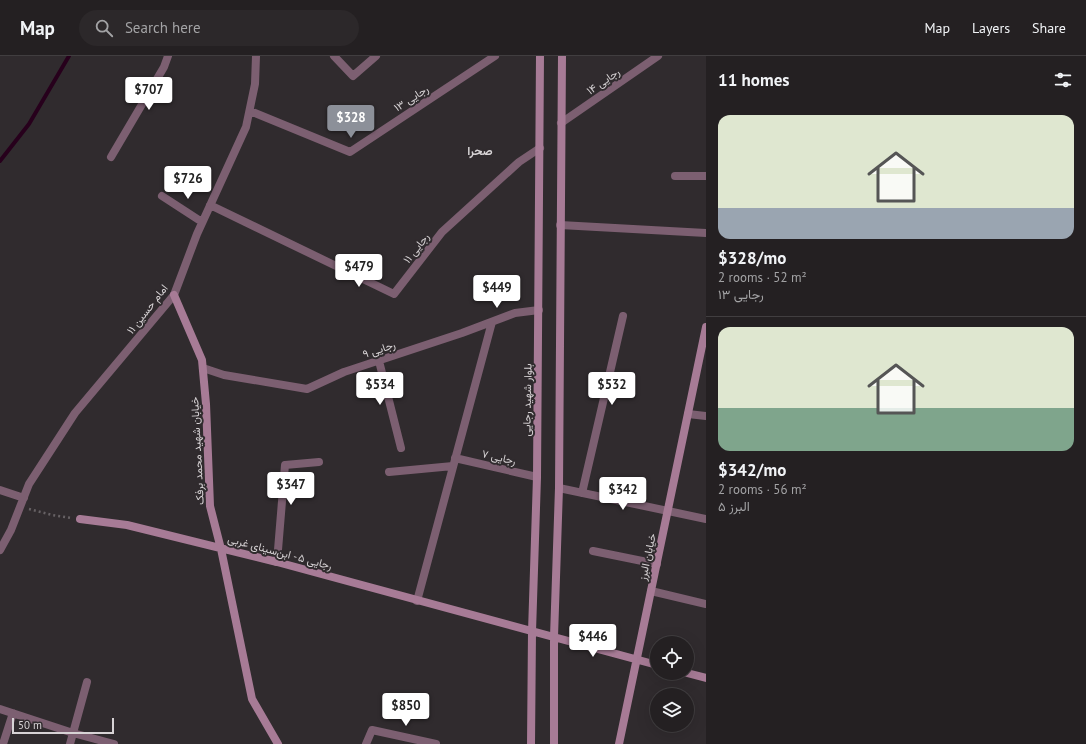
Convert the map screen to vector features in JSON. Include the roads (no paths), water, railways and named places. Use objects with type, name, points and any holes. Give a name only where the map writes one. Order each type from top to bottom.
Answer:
[{"type":"street","points":[[111,157],[164,67],[168,56]]},
{"type":"street","name":"امام حسین ۱۱","points":[[0,550],[11,530],[29,484],[75,413],[174,295],[202,222],[246,127],[255,84],[256,56]]},
{"type":"street","points":[[334,56],[353,76],[376,56]]},
{"type":"street","name":"رجایی ۱۳","points":[[250,111],[350,152],[495,56]]},
{"type":"street","name":"بلوار شهید رجایی","points":[[531,744],[532,632],[537,477],[540,56]]},
{"type":"street","points":[[554,744],[554,637],[558,488],[562,56]]},
{"type":"street","name":"رجایی ۱۴","points":[[561,123],[658,56]]},
{"type":"street","name":"رجایی ۱۱","points":[[210,205],[394,294],[442,232],[519,162],[540,148]]},
{"type":"street","points":[[675,176],[706,176]]},
{"type":"street","points":[[162,196],[202,222]]},
{"type":"street","points":[[560,225],[706,233]]},
{"type":"street","name":"خیابان شهید محمد برفک","points":[[174,295],[202,360],[206,404],[210,506],[221,548],[252,699],[278,744]]},
{"type":"street","name":"رجایی ۹","points":[[203,368],[224,375],[307,389],[344,372],[515,313],[539,310]]},
{"type":"street","points":[[582,493],[623,316]]},
{"type":"street","points":[[417,601],[492,322]]},
{"type":"street","name":"خیابان البرز","points":[[619,744],[706,327]]},
{"type":"street","points":[[379,361],[401,448]]},
{"type":"street","points":[[688,414],[706,416]]},
{"type":"street","name":"رجایی ۷","points":[[455,458],[537,477]]},
{"type":"street","points":[[276,562],[285,465],[319,462]]},
{"type":"street","points":[[389,472],[453,466]]},
{"type":"street","points":[[558,488],[706,519]]},
{"type":"street","points":[[0,490],[24,498]]},
{"type":"street","name":"رجایی ۵ - ابن‌سینای غربی","points":[[80,519],[127,525],[221,548],[650,663]]},
{"type":"street","points":[[593,551],[657,564]]},
{"type":"street","points":[[651,592],[706,604]]},
{"type":"street","points":[[694,675],[706,678]]},
{"type":"street","points":[[70,744],[87,682]]},
{"type":"street","points":[[0,708],[73,733],[114,744]]},
{"type":"street","points":[[3,744],[13,713]]},
{"type":"street","points":[[366,744],[372,730],[436,744]]},
{"type":"waterway","points":[[0,161],[29,124],[69,56]]},
{"type":"district","name":"صحرا","points":[[480,151]]}]
